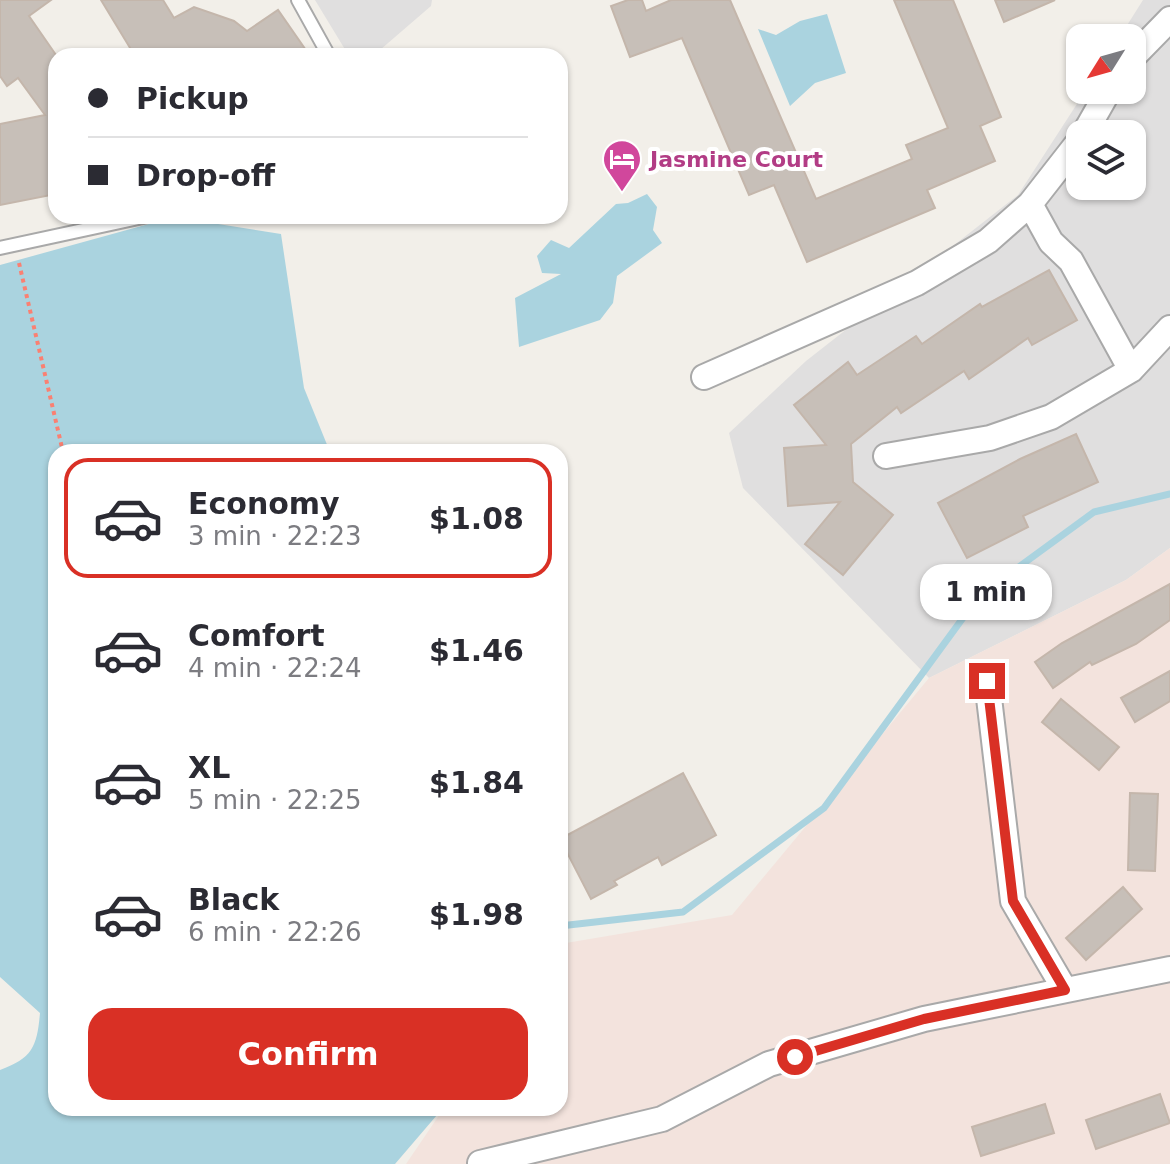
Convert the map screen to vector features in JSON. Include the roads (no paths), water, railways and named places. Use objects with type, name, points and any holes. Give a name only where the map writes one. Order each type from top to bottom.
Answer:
[{"type":"street","points":[[1146,44],[1170,19]]},
{"type":"street","points":[[704,377],[917,283],[988,241],[1030,204],[1066,158]]},
{"type":"street","points":[[1030,204],[1051,242],[1071,261],[1131,370]]},
{"type":"street","points":[[886,456],[990,438],[1051,417],[1131,370],[1170,328]]},
{"type":"street","points":[[987,681],[1013,901],[1065,990]]},
{"type":"street","points":[[480,1163],[662,1119],[783,1060],[924,1019],[1170,969]]},
{"type":"lane","points":[[298,0],[325,48]]},
{"type":"lane","points":[[0,248],[111,224]]},
{"type":"water","points":[[827,14],[846,73],[815,83],[790,106],[758,29],[776,35],[800,21]]},
{"type":"water","points":[[647,194],[657,207],[653,230],[662,243],[617,276],[613,303],[600,320],[519,347],[515,298],[561,274],[542,273],[537,256],[551,240],[569,248],[616,204],[628,203]]},
{"type":"water","points":[[149,224],[218,224],[281,234],[304,388],[327,444],[48,444],[48,1116],[436,1116],[395,1164],[0,1164],[0,1070],[20,1061],[31,1049],[40,1013],[0,977],[0,265]]},
{"type":"waterway","points":[[568,925],[683,912],[824,808],[979,596],[1094,512],[1170,494]]},
{"type":"place","name":"Jasmine Court","points":[[622,193]]}]
